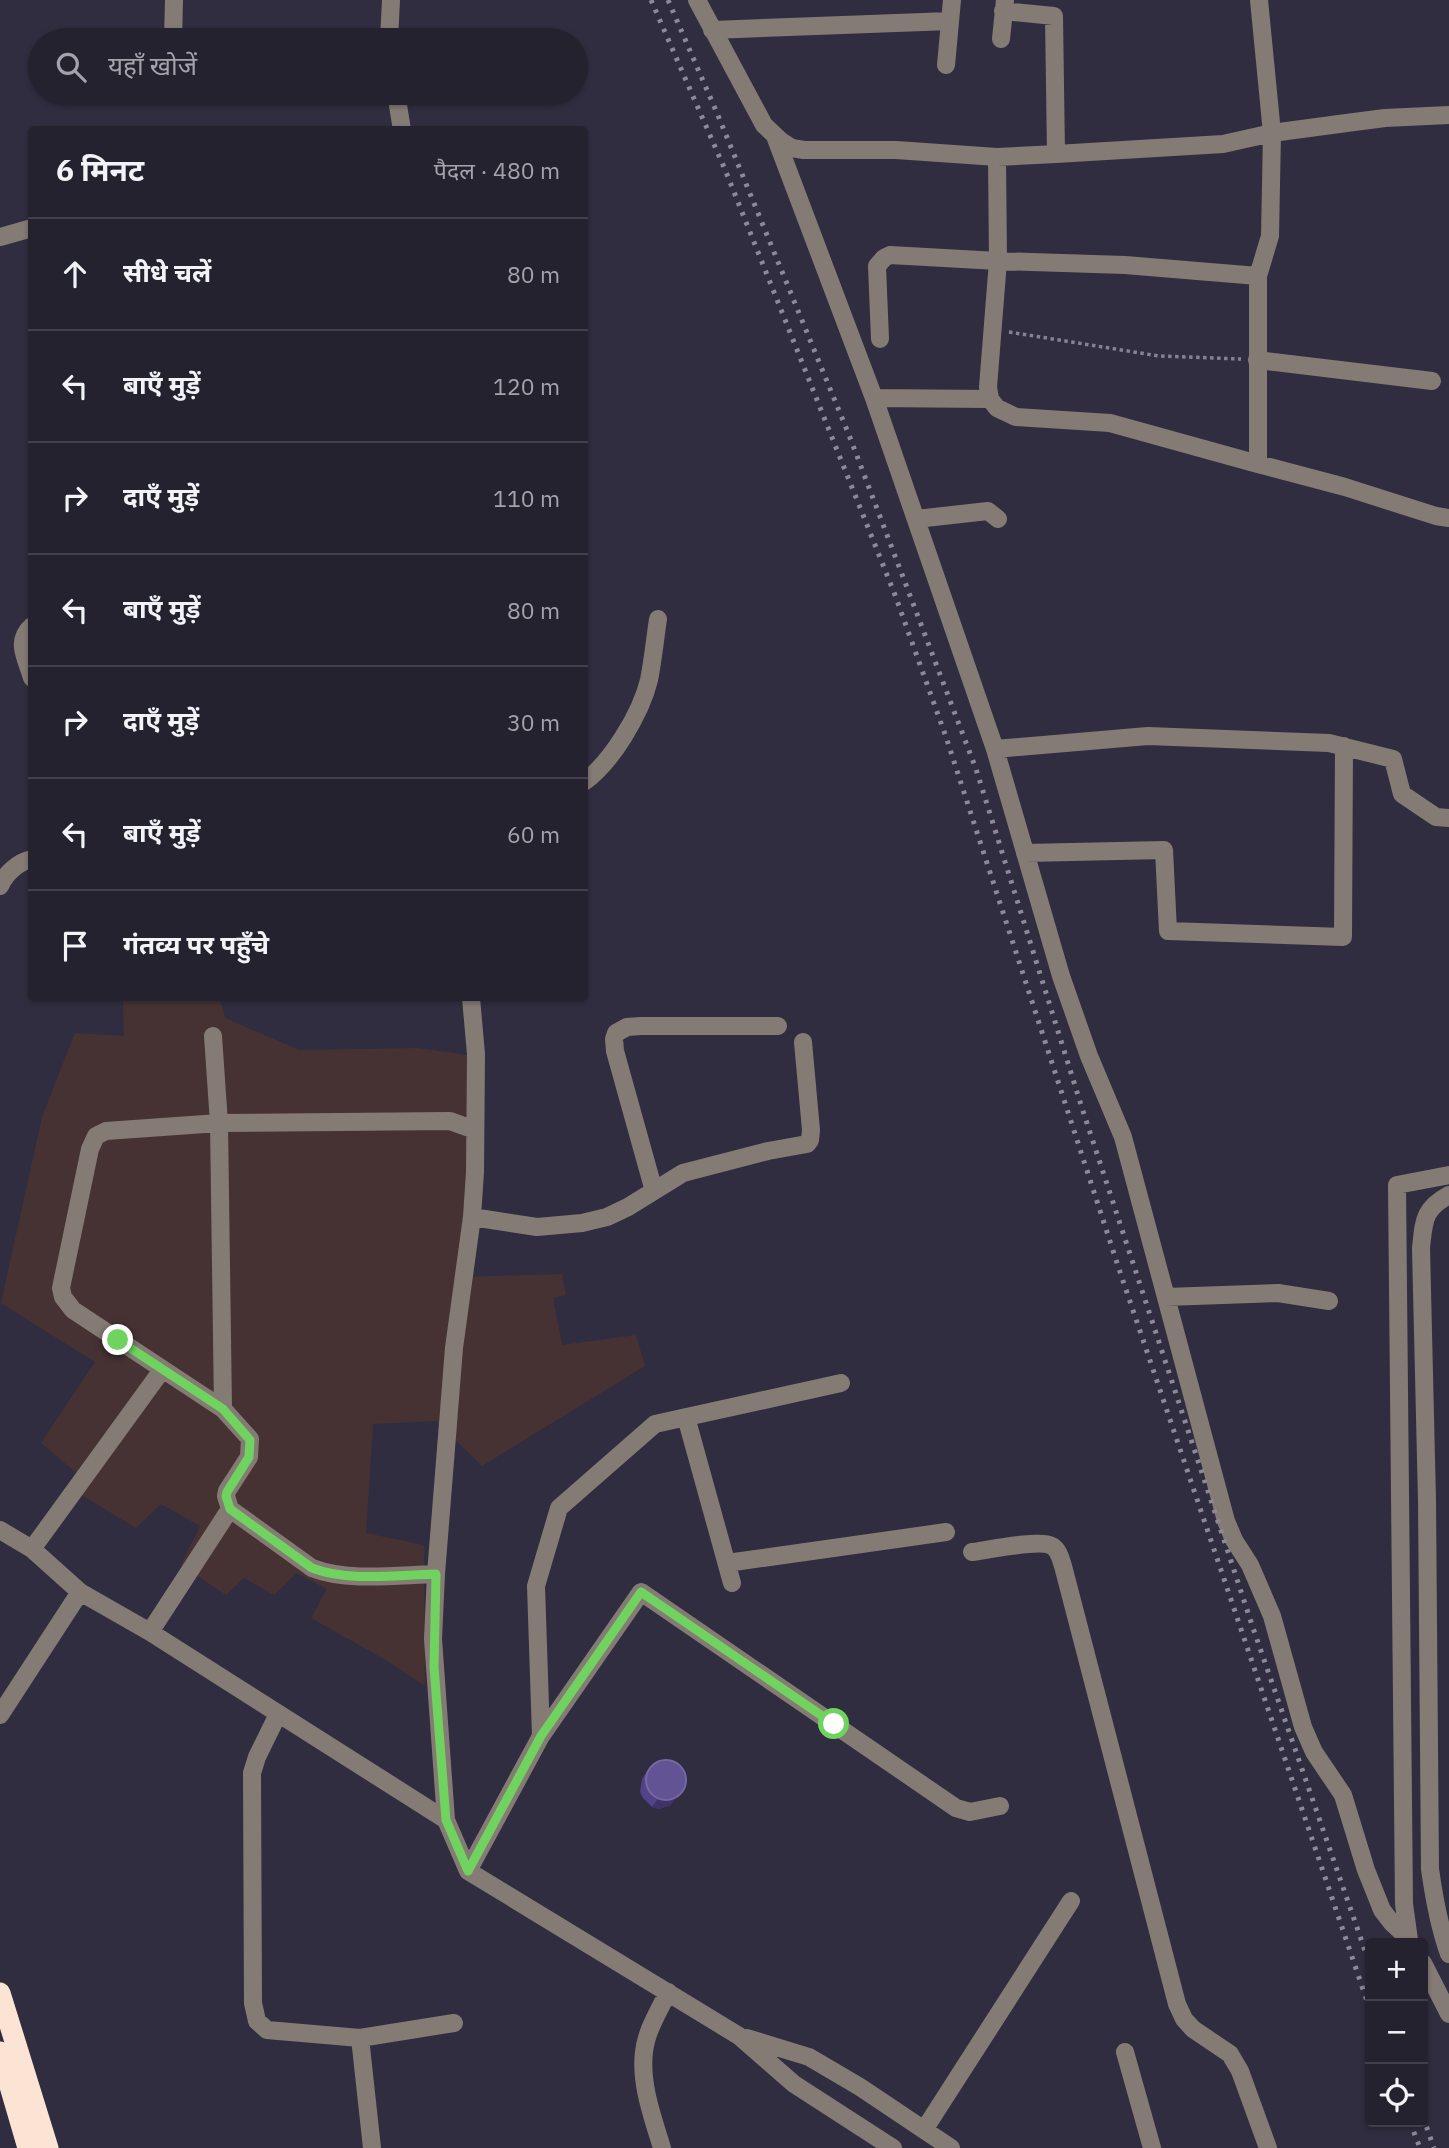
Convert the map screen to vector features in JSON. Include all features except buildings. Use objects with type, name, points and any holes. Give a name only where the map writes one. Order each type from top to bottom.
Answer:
[{"type":"highway","points":[[0,1993],[48,2148]]},
{"type":"highway","points":[[0,2052],[28,2148]]},
{"type":"street","points":[[173,28],[174,0]]},
{"type":"street","points":[[390,28],[391,0]]},
{"type":"street","points":[[697,0],[764,125],[792,148],[804,150],[896,150],[997,157],[1056,154],[1223,144],[1272,133],[1385,118],[1449,115]]},
{"type":"street","points":[[946,65],[952,0]]},
{"type":"street","points":[[1258,464],[1258,276],[1270,236],[1272,133],[1259,0]]},
{"type":"street","points":[[1001,39],[1004,6],[1054,16],[1056,154]]},
{"type":"street","points":[[712,30],[950,21]]},
{"type":"street","points":[[398,105],[401,126]]},
{"type":"street","points":[[775,136],[874,398],[995,749],[1061,976],[1089,1056],[1123,1137],[1226,1521],[1234,1540],[1250,1564],[1272,1616],[1303,1727],[1314,1752],[1343,1795],[1366,1870],[1382,1910],[1408,1938]]},
{"type":"street","points":[[997,157],[998,261],[988,387],[990,399],[998,408],[1016,416],[1110,423],[1449,518]]},
{"type":"street","points":[[0,237],[28,229]]},
{"type":"street","points":[[880,339],[877,266],[890,256],[1125,265],[1258,276]]},
{"type":"street","points":[[1257,359],[1432,381]]},
{"type":"street","points":[[874,398],[990,399]]},
{"type":"street","points":[[916,519],[988,511],[998,519]]},
{"type":"street","points":[[588,779],[599,769],[621,740],[642,703],[658,620]]},
{"type":"street","points":[[28,630],[22,643],[22,652],[28,668]]},
{"type":"street","points":[[995,749],[1148,736],[1329,743],[1393,759],[1402,794],[1436,817],[1449,818]]},
{"type":"street","points":[[1025,853],[1164,850],[1168,932],[1343,937],[1343,746]]},
{"type":"street","points":[[0,886],[18,864],[28,860]]},
{"type":"street","points":[[471,1001],[476,1054],[472,1217],[454,1348],[436,1574],[434,1667],[446,1820],[468,1871],[739,2036],[794,2084],[893,2148]]},
{"type":"street","points":[[654,1191],[615,1051],[615,1033],[627,1027],[641,1026],[778,1026]]},
{"type":"street","points":[[213,1036],[219,1123],[223,1409]]},
{"type":"street","points":[[472,1217],[537,1227],[582,1223],[628,1208],[683,1173],[807,1144],[811,1130],[803,1042]]},
{"type":"street","points":[[436,1574],[327,1574],[312,1568],[230,1509],[227,1492],[249,1457],[250,1440],[223,1409],[73,1310],[63,1297],[61,1288],[90,1149],[96,1136],[106,1131],[219,1123],[450,1121],[475,1130]]},
{"type":"street","points":[[1410,1938],[1404,1903],[1397,1185],[1449,1175]]},
{"type":"street","points":[[1449,1195],[1440,1200],[1425,1216],[1421,1248],[1427,1500],[1430,1869],[1441,1931],[1449,1954]]},
{"type":"street","points":[[1166,1297],[1278,1293],[1329,1301]]},
{"type":"street","points":[[32,1549],[162,1370]]},
{"type":"street","points":[[541,1736],[536,1586],[559,1508],[655,1423],[841,1383]]},
{"type":"street","points":[[686,1417],[732,1583]]},
{"type":"street","points":[[150,1632],[230,1509]]},
{"type":"street","points":[[0,1530],[32,1549],[80,1592],[150,1632],[446,1820]]},
{"type":"street","points":[[727,1563],[946,1532]]},
{"type":"street","points":[[972,1552],[1045,1544],[1052,1545],[1057,1551],[1177,2004],[1184,2019],[1193,2029],[1230,2054],[1240,2071],[1268,2148]]},
{"type":"street","points":[[0,1715],[80,1592]]},
{"type":"street","points":[[468,1871],[541,1736],[641,1592],[956,1808],[970,1812],[1000,1806]]},
{"type":"street","points":[[278,1714],[252,1773],[252,1981],[257,2021],[267,2030],[360,2038],[454,2023]]},
{"type":"street","points":[[924,2130],[1071,1901]]},
{"type":"street","points":[[1428,1973],[1449,2014]]},
{"type":"street","points":[[662,2148],[648,2098],[643,2052],[668,1992]]},
{"type":"street","points":[[739,2036],[809,2057],[860,2087],[951,2148]]},
{"type":"street","points":[[360,2038],[372,2148]]},
{"type":"street","points":[[1125,2052],[1152,2148]]},
{"type":"path","points":[[993,330],[1159,356],[1257,359]]},
{"type":"shaded area","points":[[123,1001],[221,1001],[225,1018],[299,1050],[418,1048],[467,1055],[469,1200],[458,1277],[562,1274],[566,1295],[553,1298],[562,1345],[636,1335],[645,1366],[482,1466],[436,1421],[373,1424],[366,1533],[424,1545],[425,1686],[389,1662],[311,1618],[327,1589],[296,1573],[274,1595],[244,1578],[226,1595],[181,1565],[200,1526],[161,1504],[136,1528],[80,1494],[86,1481],[41,1443],[95,1362],[1,1303],[42,1117],[75,1033],[124,1036]]},
{"type":"railway","points":[[651,0],[726,172],[895,595],[946,737],[1119,1269],[1367,2001]]},
{"type":"railway","points":[[668,0],[849,435],[976,769],[1082,1108],[1252,1625],[1365,1951]]},
{"type":"railway","points":[[1412,2127],[1420,2148]]},
{"type":"railway","points":[[1427,2127],[1434,2148]]},
{"type":"route","points":[[118,1340],[223,1409],[250,1440],[249,1457],[227,1492],[230,1509],[312,1568],[327,1574],[436,1574],[434,1667],[446,1820],[468,1871],[541,1736],[641,1592],[834,1724]]}]
